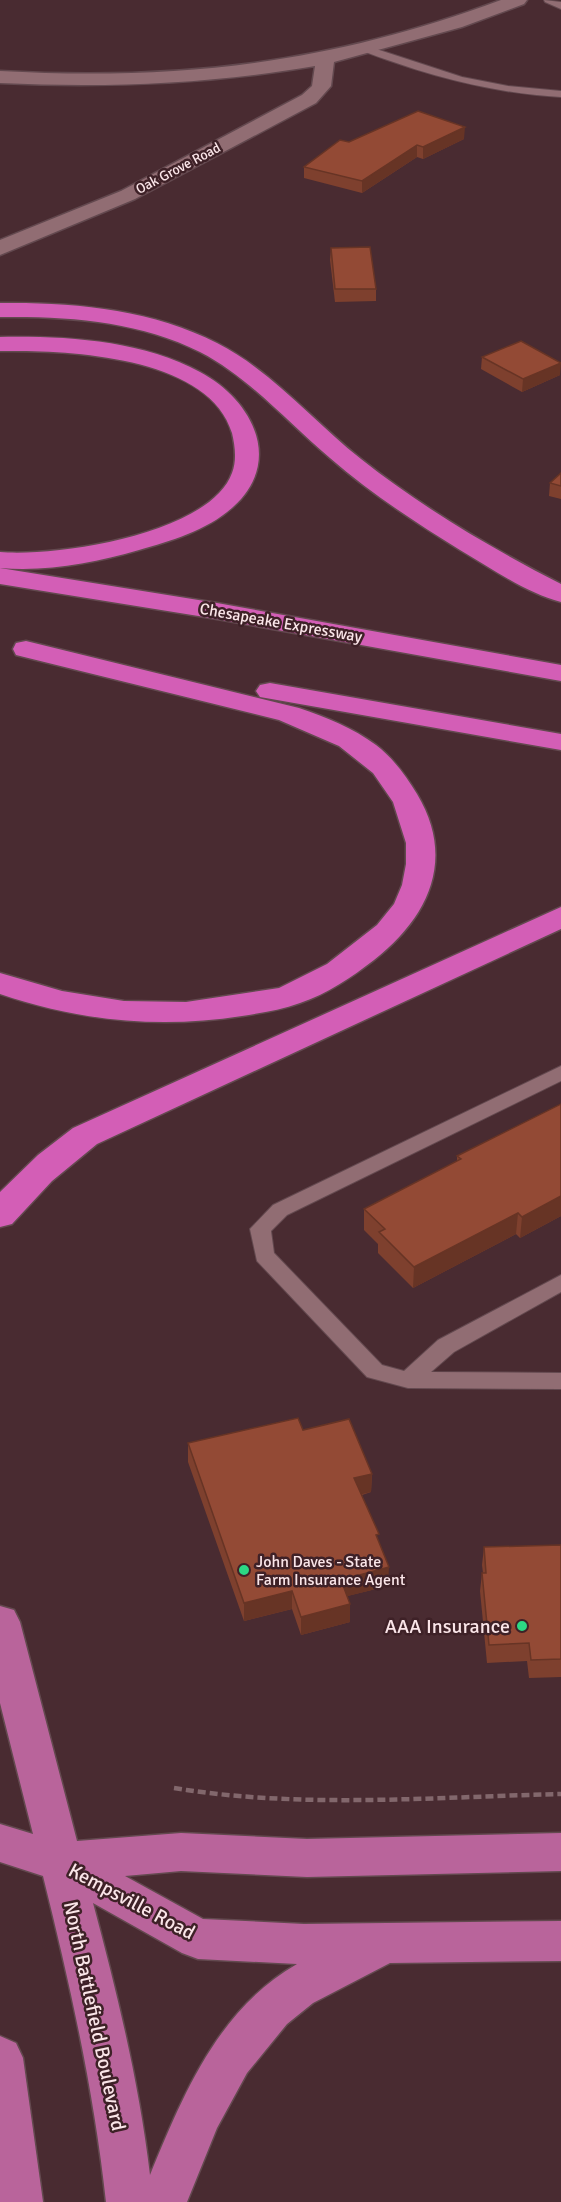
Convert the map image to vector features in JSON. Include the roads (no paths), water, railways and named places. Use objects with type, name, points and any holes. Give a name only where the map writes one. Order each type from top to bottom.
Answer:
[{"type":"highway","points":[[0,310],[38,309],[110,318],[178,336],[208,348],[231,361],[272,392],[351,463],[400,501],[466,543],[561,594]]},
{"type":"highway","points":[[0,344],[76,346],[153,363],[180,373],[210,387],[229,403],[243,423],[247,451],[240,479],[226,501],[162,536],[93,554],[48,560],[0,560]]},
{"type":"highway","name":"Chesapeake Expressway","points":[[0,576],[229,613],[561,673]]},
{"type":"highway","points":[[13,647],[561,742]]},
{"type":"highway","points":[[0,983],[45,999],[92,1010],[157,1014],[216,1010],[290,996],[340,971],[379,940],[409,906],[421,873],[422,847],[417,821],[397,783],[369,753],[335,731],[287,714],[13,647]]},
{"type":"highway","points":[[0,1215],[23,1186],[50,1161],[100,1128],[561,917]]},
{"type":"main road","name":"North Battlefield Boulevard","points":[[0,1622],[98,2008],[120,2119],[130,2202]]},
{"type":"main road","points":[[0,1843],[60,1862]]},
{"type":"main road","name":"Kempsville Road","points":[[60,1862],[181,1852],[307,1858],[561,1852]]},
{"type":"main road","name":"Kempsville Road","points":[[60,1862],[198,1939],[304,1944],[561,1941]]},
{"type":"main road","points":[[163,2202],[202,2106],[221,2069],[247,2034],[296,1989],[319,1974],[389,1944]]},
{"type":"main road","points":[[0,2058],[19,2202]]},
{"type":"street","points":[[0,77],[84,81],[153,81],[222,76],[364,48],[455,24],[518,0]]},
{"type":"street","name":"Oak Grove Road","points":[[0,248],[128,195],[309,99],[321,90],[324,81],[325,57]]},
{"type":"lane","points":[[549,0],[561,6]]},
{"type":"lane","points":[[364,48],[468,84],[503,90],[561,94]]},
{"type":"lane","points":[[561,1073],[280,1210],[260,1229],[264,1256],[375,1371],[408,1380],[561,1381]]},
{"type":"lane","points":[[408,1380],[446,1346],[561,1283]]},
{"type":"place","name":"John Daves - State Farm Insurance Agent","points":[[244,1570]]},
{"type":"place","name":"AAA Insurance","points":[[522,1626]]}]
